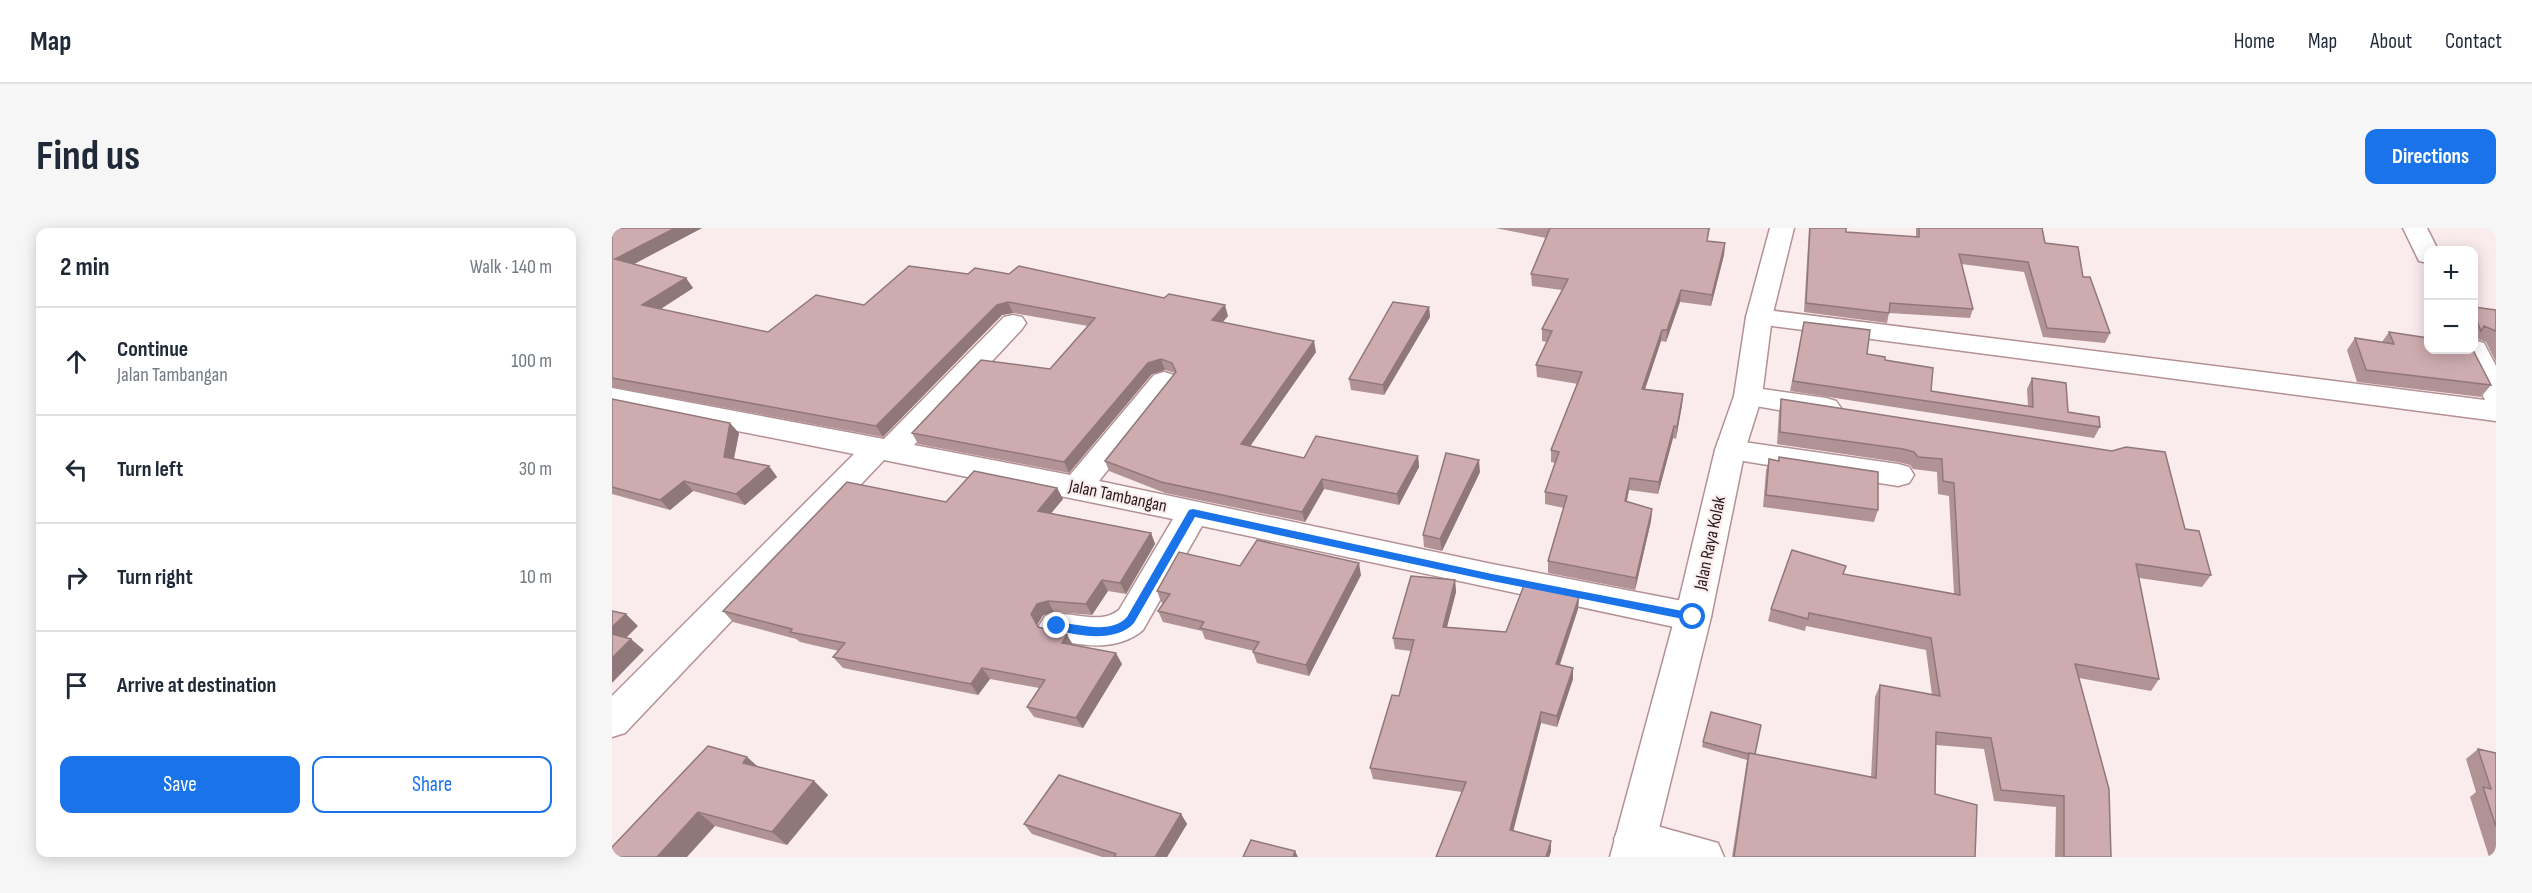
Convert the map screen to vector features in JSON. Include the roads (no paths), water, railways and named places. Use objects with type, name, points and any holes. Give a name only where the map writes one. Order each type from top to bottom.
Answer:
[{"type":"main road","name":"Jalan Raya Kolak","points":[[1633,848],[1693,617],[1730,450],[1748,396],[1760,317],[1782,228]]},
{"type":"main road","points":[[2415,228],[2424,247]]},
{"type":"main road","points":[[1760,317],[2496,411]]},
{"type":"main road","points":[[612,721],[1013,323]]},
{"type":"main road","points":[[2476,354],[2496,395]]},
{"type":"main road","points":[[1077,487],[1164,381]]},
{"type":"main road","points":[[1748,396],[1852,412]]},
{"type":"main road","name":"Jalan Tambangan","points":[[612,397],[1077,487],[1492,578],[1693,617]]},
{"type":"main road","points":[[1730,450],[1898,475]]},
{"type":"main road","points":[[1057,626],[1108,632],[1122,629],[1131,620],[1193,513]]},
{"type":"main road","points":[[1633,848],[1703,857]]}]
